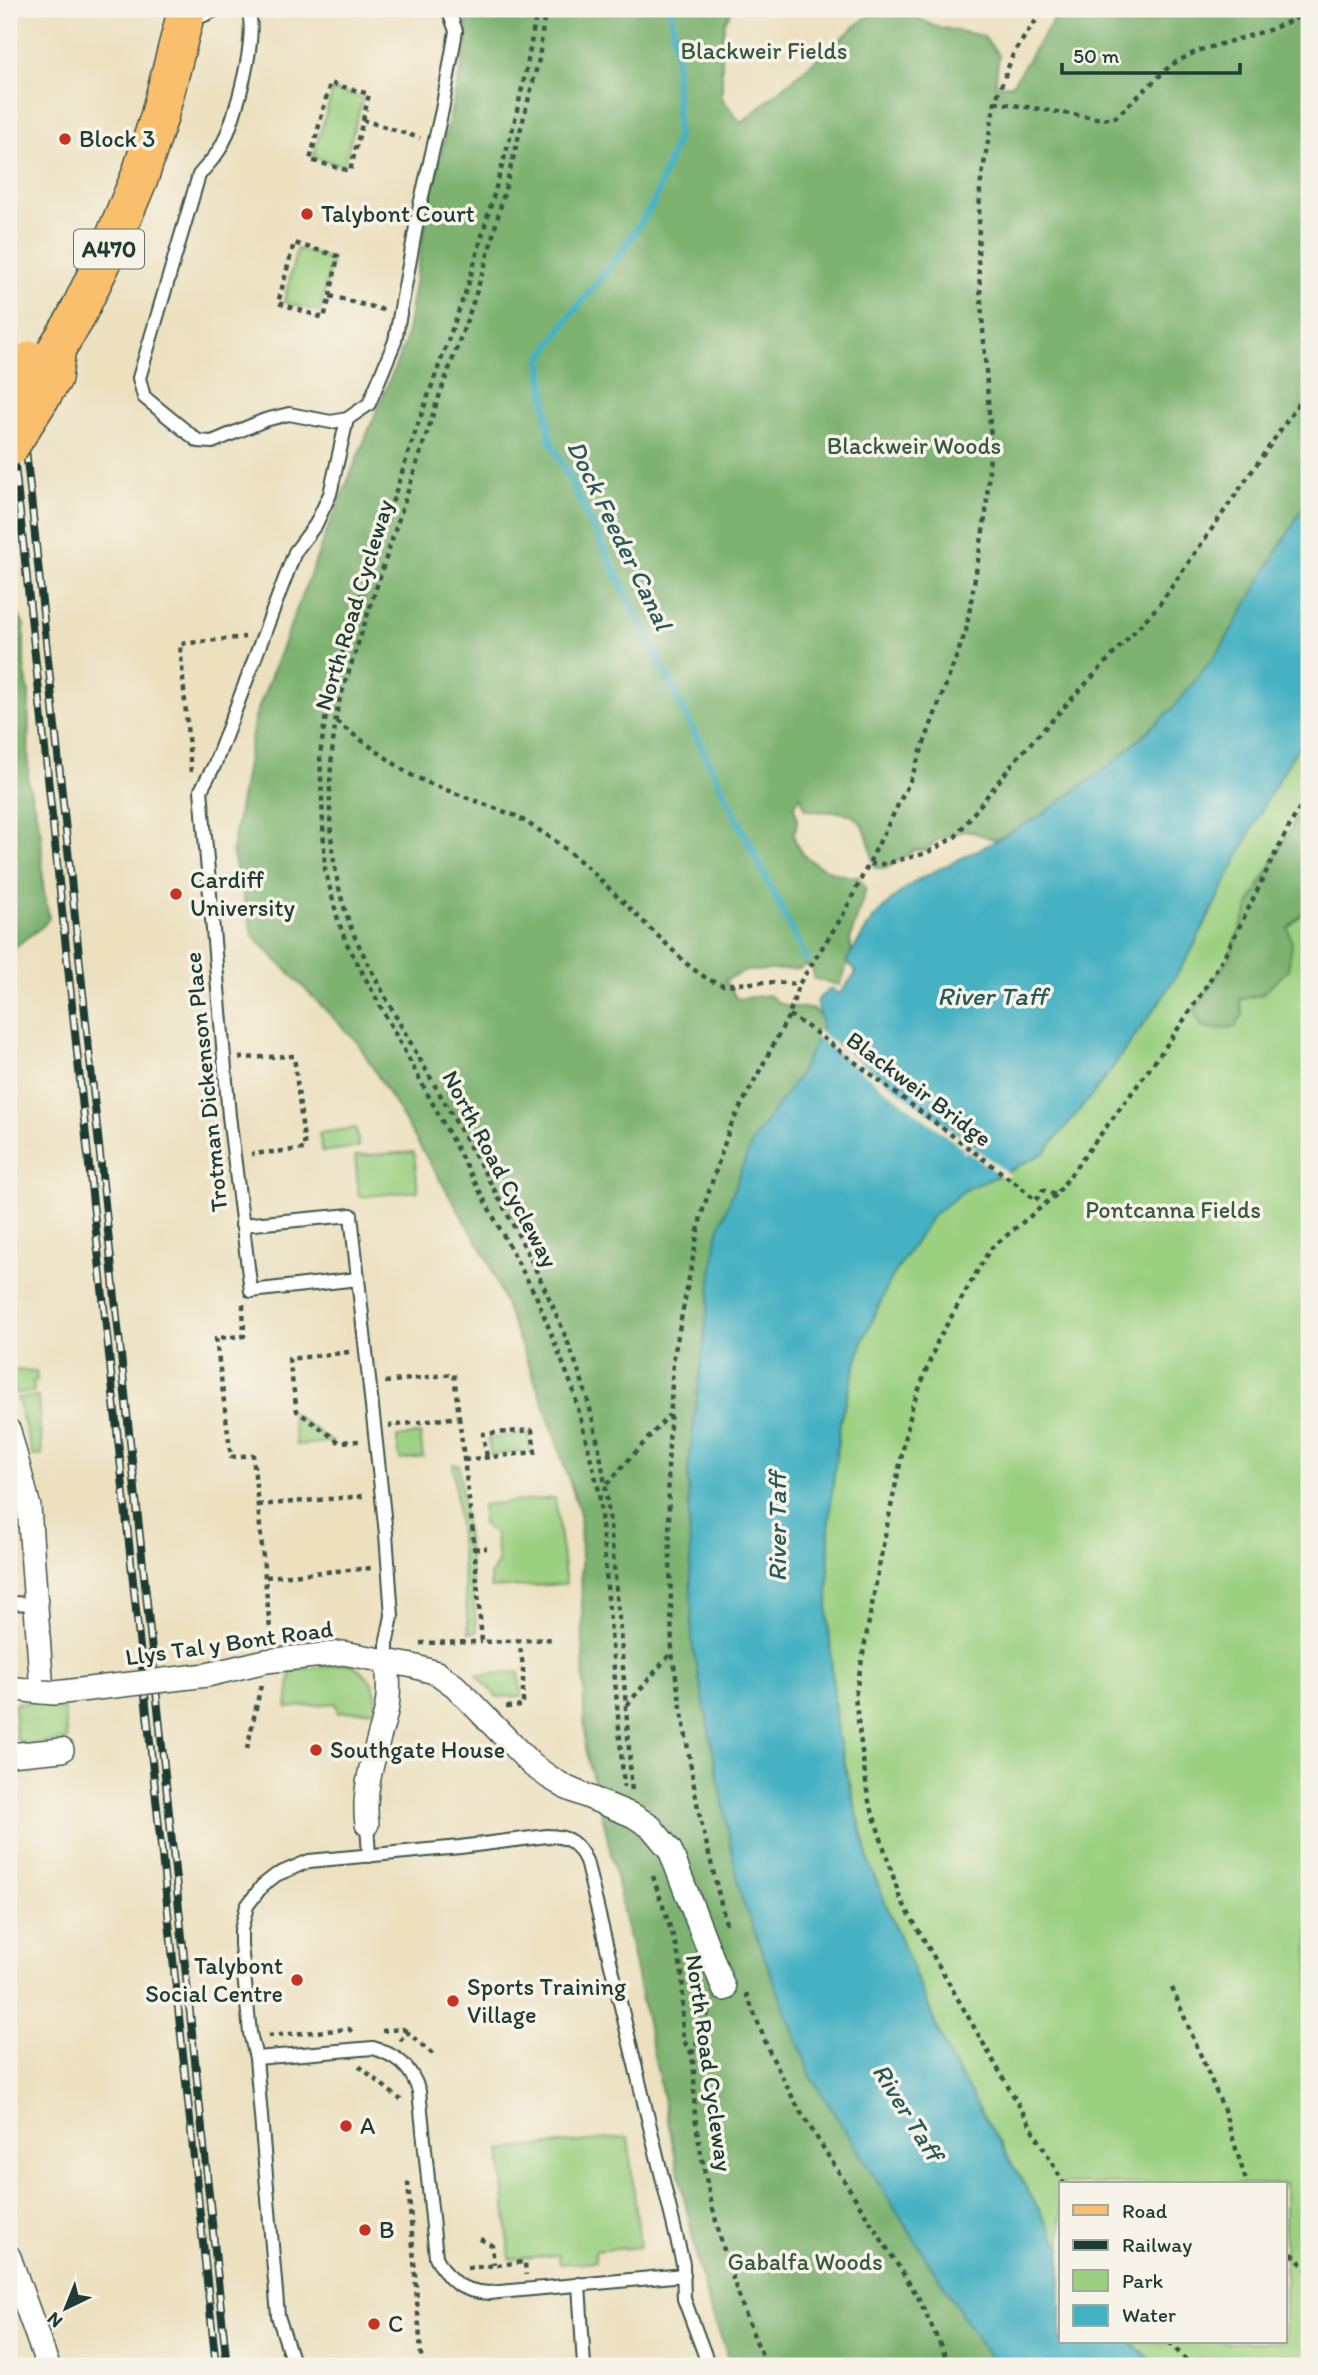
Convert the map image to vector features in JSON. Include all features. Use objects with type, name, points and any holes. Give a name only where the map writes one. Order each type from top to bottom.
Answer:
[{"type":"main road","name":"A470","points":[[9,447],[53,378],[66,334],[114,238],[159,117],[185,17]]},
{"type":"main road","points":[[9,396],[32,360],[66,334]]},
{"type":"street","points":[[10,1440],[27,1494],[42,1692]]},
{"type":"street","name":"Llys Tal y Bont Road","points":[[9,1688],[55,1693],[206,1675],[266,1661],[343,1653],[437,1673],[456,1686],[532,1765],[567,1788],[630,1814],[651,1827],[670,1850],[733,1985]]},
{"type":"street","points":[[367,1824],[365,1811],[371,1771],[386,1714],[389,1686],[387,1661]]},
{"type":"street","points":[[9,1755],[62,1749]]},
{"type":"street","points":[[9,2257],[47,2366]]},
{"type":"lane","points":[[185,17],[218,9]]},
{"type":"lane","points":[[247,9],[253,31],[230,128],[221,148],[199,175],[139,378],[144,397],[198,441],[212,442],[265,420],[289,414],[331,422],[347,419],[369,404],[395,341],[420,205],[442,110],[456,31],[448,9]]},
{"type":"lane","name":"Trotman Dickenson Place","points":[[347,419],[330,494],[316,524],[295,552],[214,766],[201,790],[219,1021],[251,1291],[358,1279]]},
{"type":"lane","name":"Trotman Dickenson Place","points":[[242,1225],[351,1215],[390,1589],[392,1616],[387,1640],[387,1661]]},
{"type":"lane","points":[[9,1604],[37,1604]]},
{"type":"lane","points":[[367,1824],[369,1856]]},
{"type":"lane","points":[[294,2366],[278,2316],[256,2058],[251,2041],[241,1945],[247,1906],[262,1886],[291,1867],[309,1861],[460,1847],[534,1836],[561,1836],[572,1840],[586,1861],[684,2274],[684,2299],[709,2366]]},
{"type":"lane","points":[[256,2058],[373,2048],[390,2054],[406,2065],[419,2091],[436,2256],[444,2272],[463,2288],[489,2293],[684,2274]]},
{"type":"lane","points":[[579,2284],[584,2366]]},
{"type":"path","points":[[537,9],[514,124],[468,285],[418,424],[329,694],[320,755],[320,803],[325,869],[346,942],[537,1298],[573,1389],[599,1491],[630,1814]]},
{"type":"path","name":"North Road Cycleway","points":[[545,9],[539,59],[485,262],[351,660],[335,722],[330,807],[335,870],[344,911],[368,964],[523,1246],[565,1336],[582,1382],[607,1485],[627,1705],[630,1814]]},
{"type":"path","points":[[728,1933],[698,1809],[672,1653],[668,1466],[673,1361],[701,1216],[730,1127],[789,1015],[799,984],[843,915],[910,781],[966,631],[984,526],[991,440],[978,260],[980,187],[995,102],[1014,52],[1044,9]]},
{"type":"path","points":[[995,102],[1102,119],[1116,117],[1171,65],[1197,51],[1269,30],[1309,13]]},
{"type":"path","points":[[330,83],[369,94],[363,120],[350,171],[310,160],[330,83]]},
{"type":"path","points":[[363,120],[428,140]]},
{"type":"path","points":[[294,243],[338,256],[330,296],[324,318],[278,303],[294,243]]},
{"type":"path","points":[[330,296],[392,312]]},
{"type":"path","points":[[870,864],[884,864],[927,853],[956,837],[1017,758],[1159,605],[1309,389]]},
{"type":"path","points":[[335,722],[409,774],[444,790],[516,816],[553,839],[585,865],[690,967],[709,980],[723,985],[766,982],[799,984]]},
{"type":"path","points":[[1063,2182],[900,1898],[868,1798],[855,1697],[912,1407],[934,1351],[990,1249],[1056,1195],[1180,1027],[1220,962],[1309,792]]},
{"type":"path","name":"Blackweir Bridge","points":[[789,1015],[1027,1192],[1035,1201],[1044,1190],[1056,1195]]},
{"type":"path","points":[[236,1059],[294,1056],[304,1149],[246,1155]]},
{"type":"path","points":[[243,1303],[256,1302]]},
{"type":"path","points":[[354,1346],[355,1351],[352,1352],[289,1359],[297,1411],[339,1442],[363,1440]]},
{"type":"path","points":[[382,1393],[381,1382],[454,1374],[482,1642]]},
{"type":"path","points":[[607,1485],[671,1414]]},
{"type":"path","points":[[384,1416],[385,1427],[459,1417]]},
{"type":"path","points":[[464,1460],[536,1452],[532,1430],[483,1434],[487,1457]]},
{"type":"path","points":[[362,1432],[364,1451]]},
{"type":"path","points":[[258,1506],[369,1496]]},
{"type":"path","points":[[474,1549],[486,1548]]},
{"type":"path","points":[[266,1577],[376,1568],[377,1577]]},
{"type":"path","points":[[416,1643],[554,1639]]},
{"type":"path","points":[[503,1707],[523,1706],[523,1666],[519,1641]]},
{"type":"path","points":[[627,1705],[672,1653]]},
{"type":"path","name":"North Road Cycleway","points":[[650,1866],[681,1966],[684,1987],[684,2042],[692,2054],[695,2114],[722,2239],[753,2336],[767,2366]]},
{"type":"path","points":[[692,2054],[714,1997],[733,1985],[798,2108],[918,2297],[950,2366]]},
{"type":"path","points":[[1172,1988],[1224,2109],[1246,2182]]},
{"type":"path","points":[[390,2054],[407,2032],[435,2056]]},
{"type":"path","points":[[359,2066],[401,2099],[402,2113]]},
{"type":"path","points":[[408,2180],[422,2366]]},
{"type":"path","points":[[481,2239],[492,2245],[494,2265]]},
{"type":"path","points":[[1286,2247],[1309,2272]]},
{"type":"path","points":[[436,2256],[451,2254],[467,2268],[525,2262],[527,2289]]},
{"type":"path","points":[[1171,2344],[1192,2366]]},
{"type":"green space","name":"Blackweir Woods","points":[[466,9],[733,9],[725,22],[722,39],[722,98],[741,123],[869,15],[904,9],[933,26],[983,36],[999,55],[995,85],[1012,85],[1060,9],[1309,9],[1309,497],[1221,648],[1173,708],[1113,763],[1043,814],[996,840],[966,830],[937,840],[926,850],[915,850],[887,868],[875,868],[867,835],[859,821],[844,813],[806,809],[800,796],[794,806],[797,825],[794,833],[801,851],[808,859],[828,870],[858,877],[866,888],[850,940],[852,952],[843,977],[839,985],[813,978],[813,969],[805,965],[800,969],[746,971],[725,980],[737,999],[769,995],[780,1004],[815,1010],[823,1027],[801,1072],[752,1142],[692,1641],[741,1897],[812,2078],[995,2366],[732,2366],[708,2303],[700,2271],[605,1826],[585,1748],[580,1513],[542,1399],[487,1258],[358,1043],[253,936],[232,851],[255,717],[329,526],[405,343],[428,208],[467,44]]},
{"type":"green space","points":[[333,90],[363,98],[343,166],[313,157]]},
{"type":"green space","points":[[297,249],[332,259],[320,312],[284,302]]},
{"type":"green space","points":[[9,611],[18,614],[24,625],[24,666],[29,694],[28,781],[41,834],[43,886],[49,918],[43,926],[9,951]]},
{"type":"green space","name":"Pontcanna Fields","points":[[1309,729],[1309,2366],[1158,2366],[1133,2344],[1286,2344],[1286,2182],[1059,2182],[1059,2244],[950,2059],[871,1868],[836,1726],[828,1615],[829,1521],[840,1421],[863,1340],[891,1279],[932,1216],[965,1190],[1044,1153],[1097,1089],[1158,1004],[1191,952],[1266,801]]},
{"type":"green space","points":[[1309,784],[1309,903],[1288,928],[1292,944],[1288,970],[1261,995],[1240,999],[1243,1014],[1235,1027],[1202,1027],[1194,1011],[1229,958],[1250,903],[1304,805]]},
{"type":"green space","points":[[356,1128],[359,1147],[322,1152],[319,1133]]},
{"type":"green space","points":[[414,1152],[418,1191],[359,1197],[355,1156]]},
{"type":"green space","points":[[9,1370],[36,1371],[34,1392],[15,1393]]},
{"type":"green space","points":[[38,1397],[42,1455],[33,1456],[17,1398]]},
{"type":"green space","points":[[291,1412],[332,1442],[296,1445]]},
{"type":"green space","points":[[529,1433],[531,1450],[491,1455],[488,1439]]},
{"type":"green space","points":[[420,1434],[423,1457],[400,1460],[397,1437]]},
{"type":"green space","points":[[453,1464],[459,1465],[477,1632],[469,1633]]},
{"type":"green space","points":[[555,1498],[566,1584],[491,1588],[490,1575],[498,1563],[495,1534],[483,1524],[482,1505]]},
{"type":"green space","points":[[349,1663],[362,1671],[371,1682],[376,1694],[376,1710],[338,1713],[336,1703],[287,1708],[291,1671]]},
{"type":"green space","points":[[519,1672],[521,1696],[497,1697],[477,1675]]},
{"type":"green space","points":[[63,1701],[67,1740],[24,1745],[16,1738],[14,1706],[17,1703]]},
{"type":"green space","points":[[628,2137],[640,2247],[595,2251],[596,2261],[560,2264],[559,2255],[510,2259],[500,2150]]},
{"type":"water","name":"River Taff","points":[[1309,497],[1309,729],[1266,801],[1191,952],[1158,1004],[1097,1089],[1044,1153],[965,1190],[932,1216],[891,1279],[863,1340],[840,1421],[829,1521],[828,1615],[836,1726],[871,1868],[950,2059],[1059,2244],[1059,2344],[1133,2344],[1158,2366],[995,2366],[812,2078],[741,1897],[692,1641],[688,1470],[717,1234],[752,1142],[801,1072],[822,1027],[817,1000],[831,988],[839,994],[855,975],[855,970],[846,961],[872,920],[917,880],[1043,814],[1113,763],[1173,708],[1221,648]]},
{"type":"pier","points":[[817,1030],[969,1143],[973,1142],[971,1145],[1010,1175],[1003,1178],[967,1151],[962,1152],[964,1149],[815,1036]]},
{"type":"waterway","name":"Dock Feeder Canal","points":[[671,9],[676,54],[677,138],[654,202],[622,251],[570,316],[541,359],[550,439],[806,959]]},
{"type":"railway","points":[[9,288],[227,2366]]},
{"type":"railway","points":[[9,409],[216,2366]]},
{"type":"place","name":"Block 3","points":[[65,139]]},
{"type":"place","name":"Talybont Court","points":[[307,214]]},
{"type":"place","name":"Cardiff University","points":[[176,894]]},
{"type":"place","name":"Southgate House","points":[[316,1750]]},
{"type":"place","name":"Talybont Social Centre","points":[[297,1980]]},
{"type":"place","name":"Sports Training Village","points":[[453,2001]]},
{"type":"place","name":"A","points":[[346,2126]]},
{"type":"place","name":"B","points":[[365,2230]]},
{"type":"place","name":"C","points":[[374,2324]]},
{"type":"park label","name":"Blackweir Fields","points":[[764,51]]},
{"type":"park label","name":"Gabalfa Woods","points":[[805,2262]]}]
